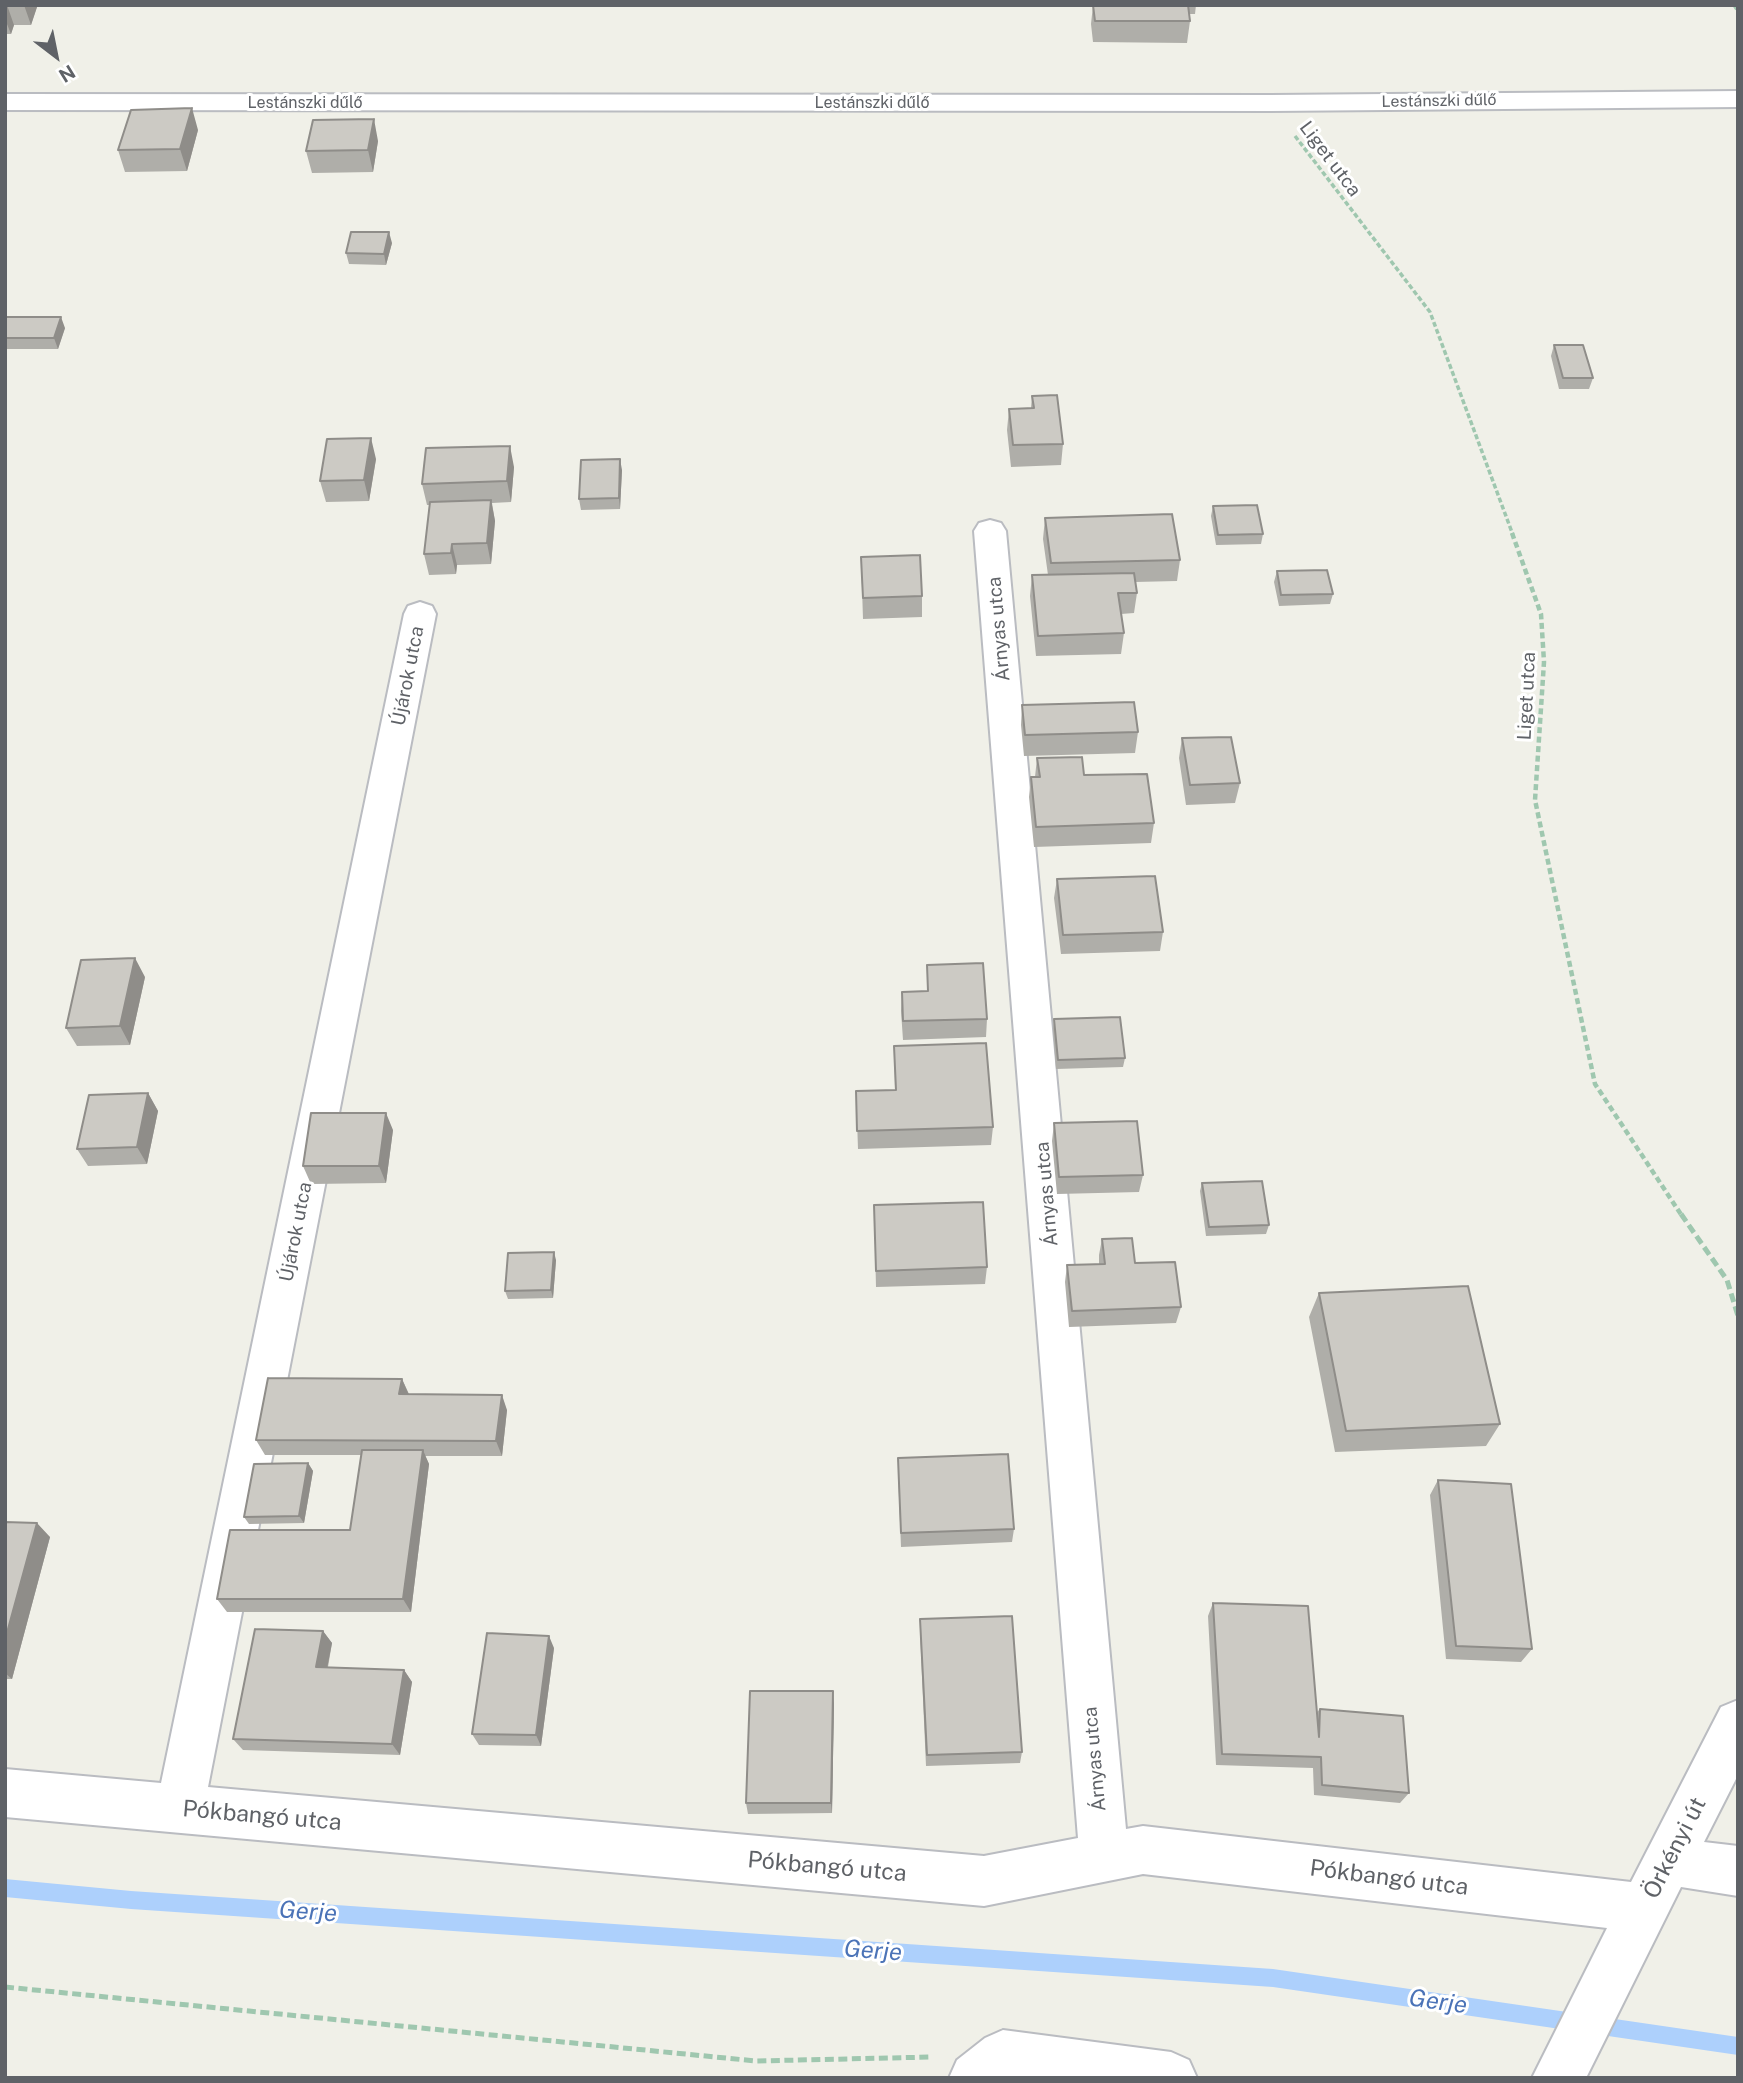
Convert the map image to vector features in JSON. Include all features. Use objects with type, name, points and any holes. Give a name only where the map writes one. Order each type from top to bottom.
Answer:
[{"type":"street","name":"Lestánszki dűlő","points":[[5,102],[1271,103],[1738,99]]},
{"type":"street","name":"Árnyas utca","points":[[990,531],[1104,1857]]},
{"type":"street","name":"Újárok utca","points":[[180,1808],[420,614]]},
{"type":"street","name":"Örkényi út","points":[[1558,2078],[1738,1724]]},
{"type":"street","name":"Pókbangó utca","points":[[5,1793],[984,1881],[1143,1850],[1645,1908]]},
{"type":"street","points":[[1668,1861],[1738,1871]]},
{"type":"street","points":[[989,2067],[1171,2078]]},
{"type":"path","points":[[1734,5],[1738,11]]},
{"type":"path","name":"Liget utca","points":[[1271,103],[1326,179],[1430,312],[1455,376],[1541,614],[1544,662],[1535,800],[1595,1084],[1644,1162],[1727,1280],[1738,1316]]},
{"type":"path","points":[[5,1987],[756,2061],[989,2067]]},
{"type":"building","points":[[1093,5],[1188,5],[1190,21],[1095,21]]},
{"type":"building","points":[[192,108],[180,149],[118,150],[131,110]]},
{"type":"building","points":[[374,119],[368,150],[306,151],[313,120]]},
{"type":"building","points":[[351,232],[389,232],[384,254],[346,253]]},
{"type":"building","points":[[5,317],[61,317],[54,338],[5,338]]},
{"type":"building","points":[[1554,345],[1583,345],[1593,378],[1563,378]]},
{"type":"building","points":[[1057,395],[1063,444],[1013,445],[1009,409],[1034,408],[1032,396]]},
{"type":"building","points":[[371,438],[364,480],[320,481],[327,439]]},
{"type":"building","points":[[510,446],[507,481],[422,484],[426,448]]},
{"type":"building","points":[[620,459],[619,498],[579,499],[581,460]]},
{"type":"building","points":[[491,500],[487,543],[452,544],[451,553],[424,554],[430,502]]},
{"type":"building","points":[[1257,505],[1263,534],[1218,535],[1213,506]]},
{"type":"building","points":[[1172,514],[1180,560],[1051,563],[1045,518]]},
{"type":"building","points":[[920,555],[922,596],[863,598],[861,557]]},
{"type":"building","points":[[1327,570],[1333,594],[1281,595],[1277,571]]},
{"type":"building","points":[[1134,573],[1137,593],[1118,593],[1124,633],[1038,636],[1032,575]]},
{"type":"building","points":[[1134,702],[1138,732],[1025,735],[1022,705]]},
{"type":"building","points":[[1231,737],[1240,783],[1190,785],[1182,738]]},
{"type":"building","points":[[1082,757],[1084,775],[1147,774],[1154,823],[1036,827],[1031,777],[1040,777],[1037,758]]},
{"type":"building","points":[[1155,876],[1163,932],[1063,935],[1057,879]]},
{"type":"building","points":[[135,958],[120,1026],[66,1028],[81,960]]},
{"type":"building","points":[[983,963],[987,1019],[903,1021],[902,992],[928,991],[927,965]]},
{"type":"building","points":[[1120,1017],[1125,1058],[1058,1060],[1054,1019]]},
{"type":"building","points":[[986,1043],[993,1127],[857,1131],[856,1091],[896,1090],[894,1046]]},
{"type":"building","points":[[148,1093],[137,1147],[77,1149],[89,1095]]},
{"type":"building","points":[[311,1113],[386,1113],[379,1166],[303,1166]]},
{"type":"building","points":[[1137,1121],[1143,1175],[1059,1177],[1054,1123]]},
{"type":"building","points":[[1262,1181],[1269,1225],[1209,1227],[1202,1183]]},
{"type":"building","points":[[983,1202],[987,1267],[876,1271],[874,1205]]},
{"type":"building","points":[[1132,1238],[1135,1263],[1175,1262],[1181,1307],[1072,1311],[1067,1265],[1105,1264],[1102,1239]]},
{"type":"building","points":[[554,1252],[551,1290],[505,1291],[508,1253]]},
{"type":"building","points":[[1468,1286],[1500,1424],[1346,1431],[1319,1293]]},
{"type":"building","points":[[268,1378],[402,1379],[399,1394],[502,1395],[496,1441],[256,1440]]},
{"type":"building","points":[[362,1450],[423,1450],[403,1599],[217,1599],[230,1530],[350,1530]]},
{"type":"building","points":[[1008,1454],[1014,1529],[901,1533],[898,1458]]},
{"type":"building","points":[[308,1463],[299,1516],[244,1517],[254,1464]]},
{"type":"building","points":[[1438,1480],[1511,1484],[1532,1649],[1456,1646]]},
{"type":"building","points":[[5,1522],[37,1523],[5,1640]]},
{"type":"building","points":[[1213,1603],[1308,1606],[1319,1737],[1320,1709],[1403,1716],[1409,1793],[1322,1785],[1321,1757],[1222,1754]]},
{"type":"building","points":[[1012,1616],[1022,1752],[927,1755],[920,1619]]},
{"type":"building","points":[[255,1629],[323,1631],[316,1667],[404,1670],[392,1744],[233,1739]]},
{"type":"building","points":[[487,1633],[549,1636],[536,1735],[472,1734]]},
{"type":"building","points":[[750,1691],[833,1691],[831,1803],[746,1803]]},
{"type":"waterway","name":"Gerje","points":[[5,1888],[131,1900],[1273,1978],[1738,2046]]}]
